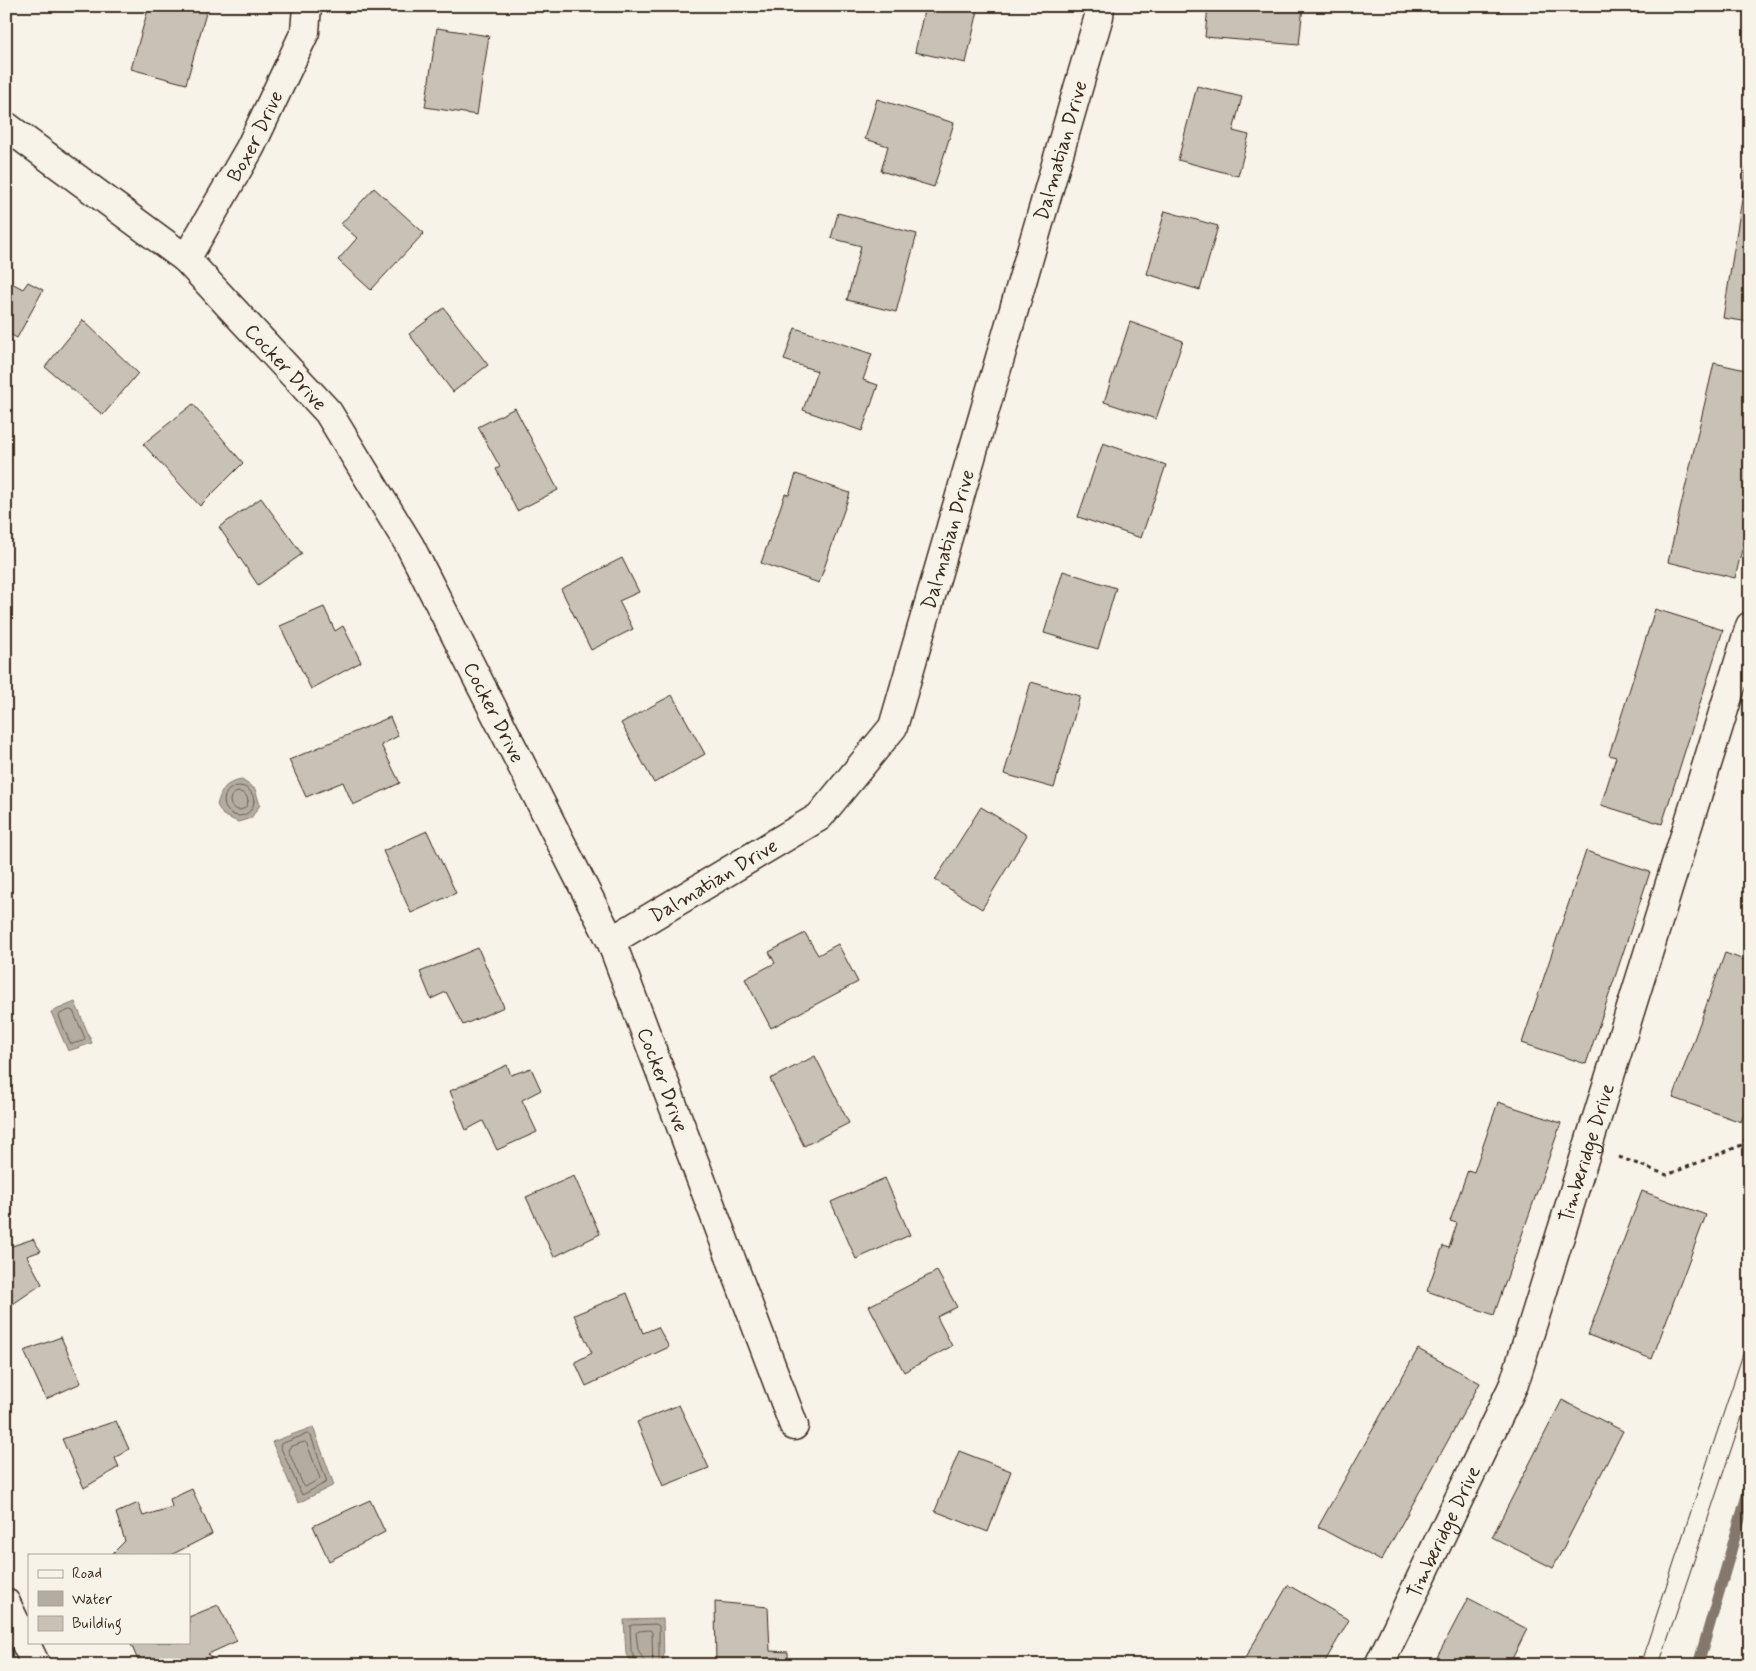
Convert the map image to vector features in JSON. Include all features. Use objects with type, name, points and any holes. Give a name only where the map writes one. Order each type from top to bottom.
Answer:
[{"type":"street","name":"Boxer Drive","points":[[186,259],[250,148],[306,32],[307,6]]},
{"type":"street","name":"Dalmatian Drive","points":[[610,941],[819,817],[893,727],[1100,16],[1100,6]]},
{"type":"street","name":"Cocker Drive","points":[[6,126],[186,259],[328,412],[410,546],[610,941],[794,1426]]},
{"type":"street","name":"Timberidge Drive","points":[[1379,1665],[1514,1384],[1750,626]]},
{"type":"street","points":[[6,1603],[36,1665]]},
{"type":"path","points":[[1588,1145],[1668,1174],[1742,1145],[1750,1129]]},
{"type":"water","points":[[242,780],[255,789],[260,805],[251,818],[238,822],[223,815],[217,805],[225,787]]},
{"type":"water","points":[[75,1002],[92,1043],[68,1051],[51,1012]]},
{"type":"water","points":[[313,1427],[334,1485],[298,1503],[272,1442]]},
{"type":"water","points":[[663,1619],[664,1665],[634,1665],[626,1653],[624,1620]]},
{"type":"building","points":[[149,6],[208,6],[186,84],[131,69]]},
{"type":"building","points":[[925,6],[979,6],[966,63],[915,52]]},
{"type":"building","points":[[1208,6],[1303,6],[1299,45],[1205,37]]},
{"type":"building","points":[[437,28],[489,36],[477,115],[425,107]]},
{"type":"building","points":[[1197,86],[1242,97],[1233,131],[1249,135],[1238,176],[1178,160]]},
{"type":"building","points":[[877,99],[954,123],[934,187],[881,171],[888,146],[865,139]]},
{"type":"building","points":[[1750,149],[1750,322],[1723,318]]},
{"type":"building","points":[[374,188],[424,233],[371,290],[338,260],[357,238],[341,224]]},
{"type":"building","points":[[1165,211],[1218,226],[1200,290],[1147,274]]},
{"type":"building","points":[[838,213],[917,234],[896,312],[847,300],[861,246],[831,238]]},
{"type":"building","points":[[6,280],[23,289],[28,282],[43,290],[17,338],[6,332]]},
{"type":"building","points":[[444,308],[488,365],[453,392],[409,334]]},
{"type":"building","points":[[83,320],[138,373],[103,415],[45,367]]},
{"type":"building","points":[[1130,322],[1183,341],[1156,419],[1104,402]]},
{"type":"building","points":[[795,328],[872,354],[863,380],[878,385],[862,431],[803,410],[817,371],[784,360]]},
{"type":"building","points":[[1714,363],[1750,371],[1750,517],[1735,578],[1668,562]]},
{"type":"building","points":[[193,404],[243,463],[200,506],[143,444]]},
{"type":"building","points":[[515,408],[558,490],[517,511],[496,469],[500,467],[478,427]]},
{"type":"building","points":[[1103,443],[1166,465],[1141,538],[1078,517]]},
{"type":"building","points":[[796,474],[850,493],[819,583],[761,563],[785,494],[789,495]]},
{"type":"building","points":[[261,498],[302,554],[258,585],[219,527]]},
{"type":"building","points":[[622,558],[639,592],[619,601],[633,629],[591,650],[561,589]]},
{"type":"building","points":[[1063,571],[1116,588],[1098,649],[1044,633]]},
{"type":"building","points":[[324,607],[335,631],[343,626],[361,662],[311,689],[280,626]]},
{"type":"building","points":[[1655,609],[1723,630],[1662,824],[1601,805],[1616,757],[1609,755]]},
{"type":"building","points":[[1031,682],[1080,696],[1054,788],[1004,774]]},
{"type":"building","points":[[672,695],[705,754],[654,783],[621,723]]},
{"type":"building","points":[[390,717],[398,736],[381,745],[400,783],[353,805],[343,782],[306,797],[289,760]]},
{"type":"building","points":[[981,807],[1027,835],[982,909],[935,880]]},
{"type":"building","points":[[427,831],[456,893],[411,913],[383,851]]},
{"type":"building","points":[[1586,851],[1650,872],[1586,1064],[1522,1043]]},
{"type":"building","points":[[805,933],[818,955],[838,944],[858,982],[771,1028],[745,979],[775,963],[769,952]]},
{"type":"building","points":[[478,948],[504,1007],[463,1025],[446,992],[431,999],[420,972]]},
{"type":"building","points":[[1725,953],[1750,962],[1750,1098],[1741,1122],[1673,1098]]},
{"type":"building","points":[[815,1056],[849,1123],[804,1146],[770,1079]]},
{"type":"building","points":[[507,1065],[511,1075],[531,1068],[541,1090],[522,1100],[537,1132],[497,1150],[483,1121],[466,1130],[450,1091]]},
{"type":"building","points":[[1498,1102],[1561,1123],[1494,1315],[1427,1291],[1443,1246],[1449,1248],[1457,1223],[1450,1221],[1468,1170],[1474,1172]]},
{"type":"building","points":[[574,1176],[600,1234],[554,1257],[526,1197]]},
{"type":"building","points":[[885,1178],[910,1235],[856,1259],[831,1202]]},
{"type":"building","points":[[1642,1191],[1706,1215],[1652,1359],[1588,1335]]},
{"type":"building","points":[[33,1239],[41,1251],[27,1256],[42,1284],[10,1306],[6,1299],[6,1248]]},
{"type":"building","points":[[937,1271],[957,1307],[937,1317],[952,1346],[904,1372],[869,1306]]},
{"type":"building","points":[[627,1293],[643,1333],[658,1327],[669,1347],[586,1386],[575,1362],[592,1353],[574,1315]]},
{"type":"building","points":[[61,1337],[81,1383],[46,1399],[24,1351]]},
{"type":"building","points":[[1418,1349],[1480,1383],[1381,1561],[1318,1527]]},
{"type":"building","points":[[1562,1400],[1623,1431],[1553,1568],[1492,1537]]},
{"type":"building","points":[[679,1405],[709,1468],[663,1486],[637,1422]]},
{"type":"building","points":[[116,1421],[129,1449],[115,1458],[119,1467],[84,1488],[62,1439]]},
{"type":"building","points":[[959,1451],[1011,1471],[988,1532],[935,1511]]},
{"type":"building","points":[[192,1489],[212,1534],[173,1554],[112,1554],[125,1541],[116,1513],[138,1503],[143,1516],[172,1507],[170,1499]]},
{"type":"building","points":[[370,1500],[385,1532],[329,1561],[313,1526]]},
{"type":"building","points":[[1288,1585],[1349,1620],[1323,1665],[1241,1665]]},
{"type":"building","points":[[1468,1598],[1527,1629],[1509,1665],[1433,1665]]},
{"type":"building","points":[[715,1602],[768,1607],[770,1651],[788,1652],[788,1665],[716,1665]]},
{"type":"building","points":[[218,1605],[237,1641],[208,1654],[216,1665],[140,1665],[131,1644],[190,1644],[190,1617]]},
{"type":"waterway","points":[[1698,1665],[1750,1485]]},
{"type":"tram line","points":[[1640,1665],[1750,1333]]},
{"type":"tram line","points":[[1659,1665],[1750,1393]]}]
